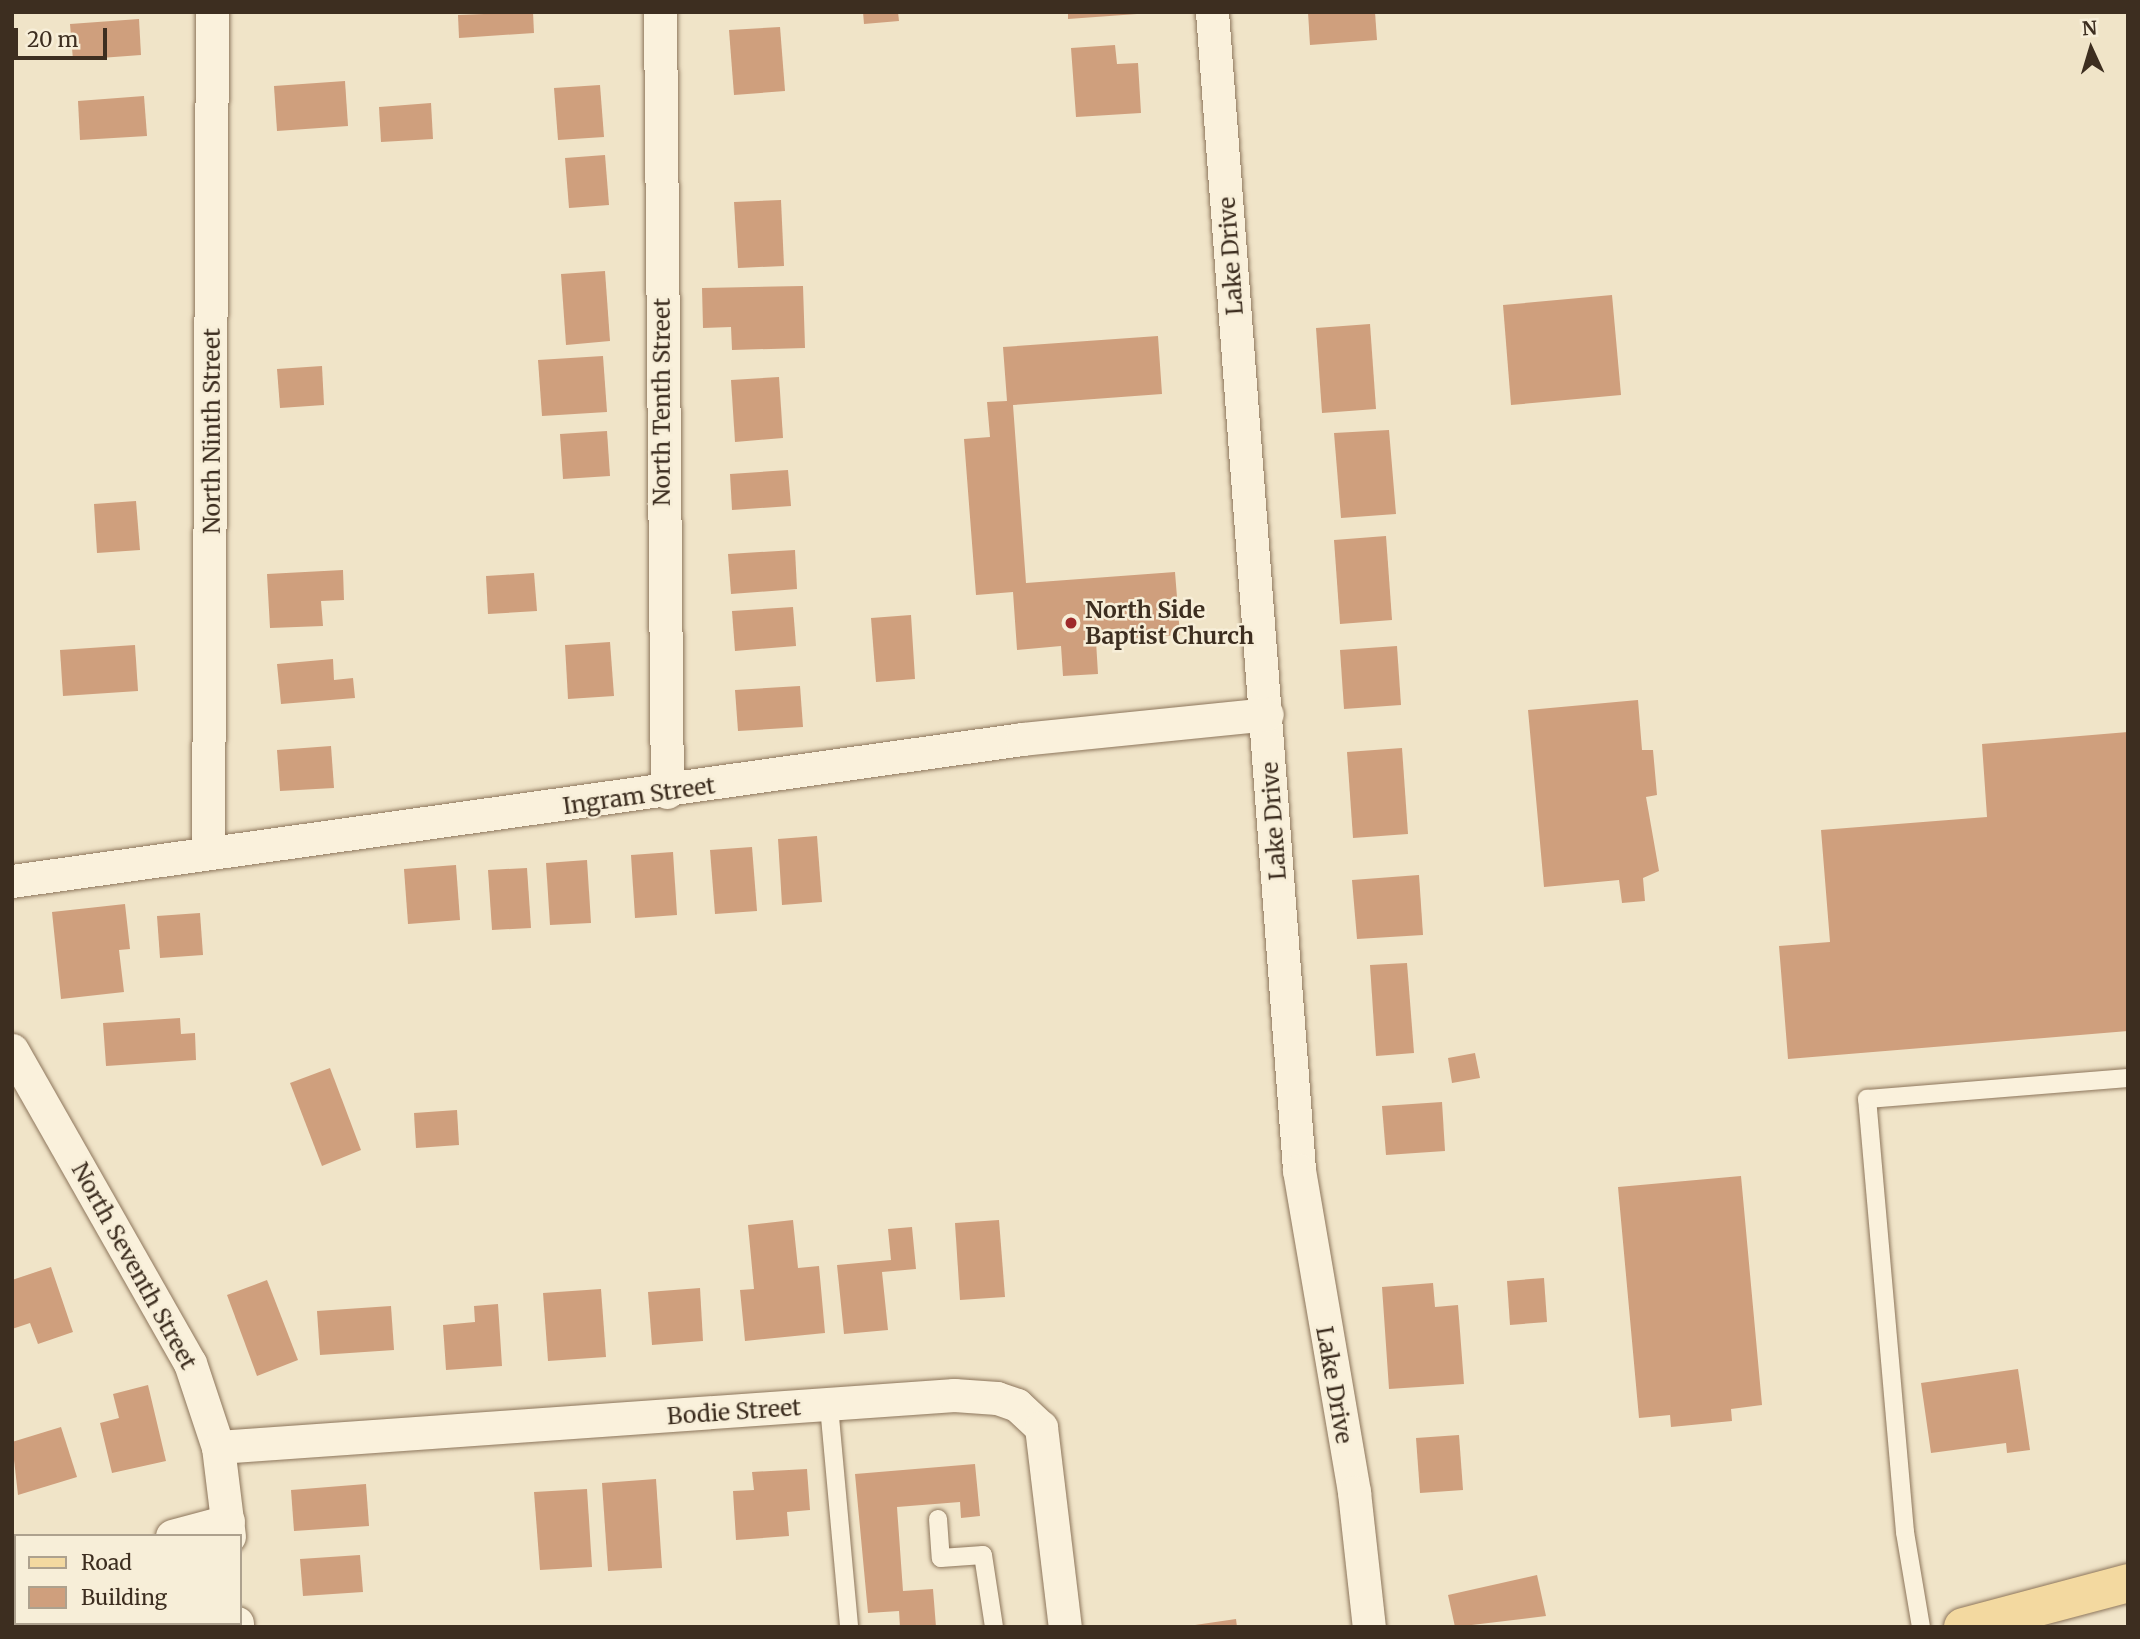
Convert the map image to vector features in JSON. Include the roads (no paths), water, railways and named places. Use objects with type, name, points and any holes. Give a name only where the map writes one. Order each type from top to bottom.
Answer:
[{"type":"main road","points":[[1963,1627],[2128,1583]]},
{"type":"street","name":"North Ninth Street","points":[[208,850],[212,12]]},
{"type":"street","name":"North Tenth Street","points":[[660,12],[667,792]]},
{"type":"street","name":"Lake Drive","points":[[1212,12],[1267,714],[1299,1170],[1354,1492],[1369,1627]]},
{"type":"street","name":"Ingram Street","points":[[12,881],[208,850],[667,792],[1022,739],[1267,714]]},
{"type":"street","name":"North Seventh Street","points":[[12,1050],[24,1100],[182,1345],[218,1447],[228,1529]]},
{"type":"street","name":"Bodie Street","points":[[218,1447],[829,1406],[954,1395],[997,1398],[1017,1405],[1041,1427],[1065,1627]]},
{"type":"street","points":[[188,1534],[228,1529]]},
{"type":"lane","points":[[1921,1627],[1905,1532],[1867,1099],[2128,1079]]},
{"type":"lane","points":[[829,1406],[849,1627]]},
{"type":"lane","points":[[938,1519],[941,1558],[983,1555],[994,1627]]},
{"type":"place","name":"North Side Baptist Church","points":[[1071,623]]}]
